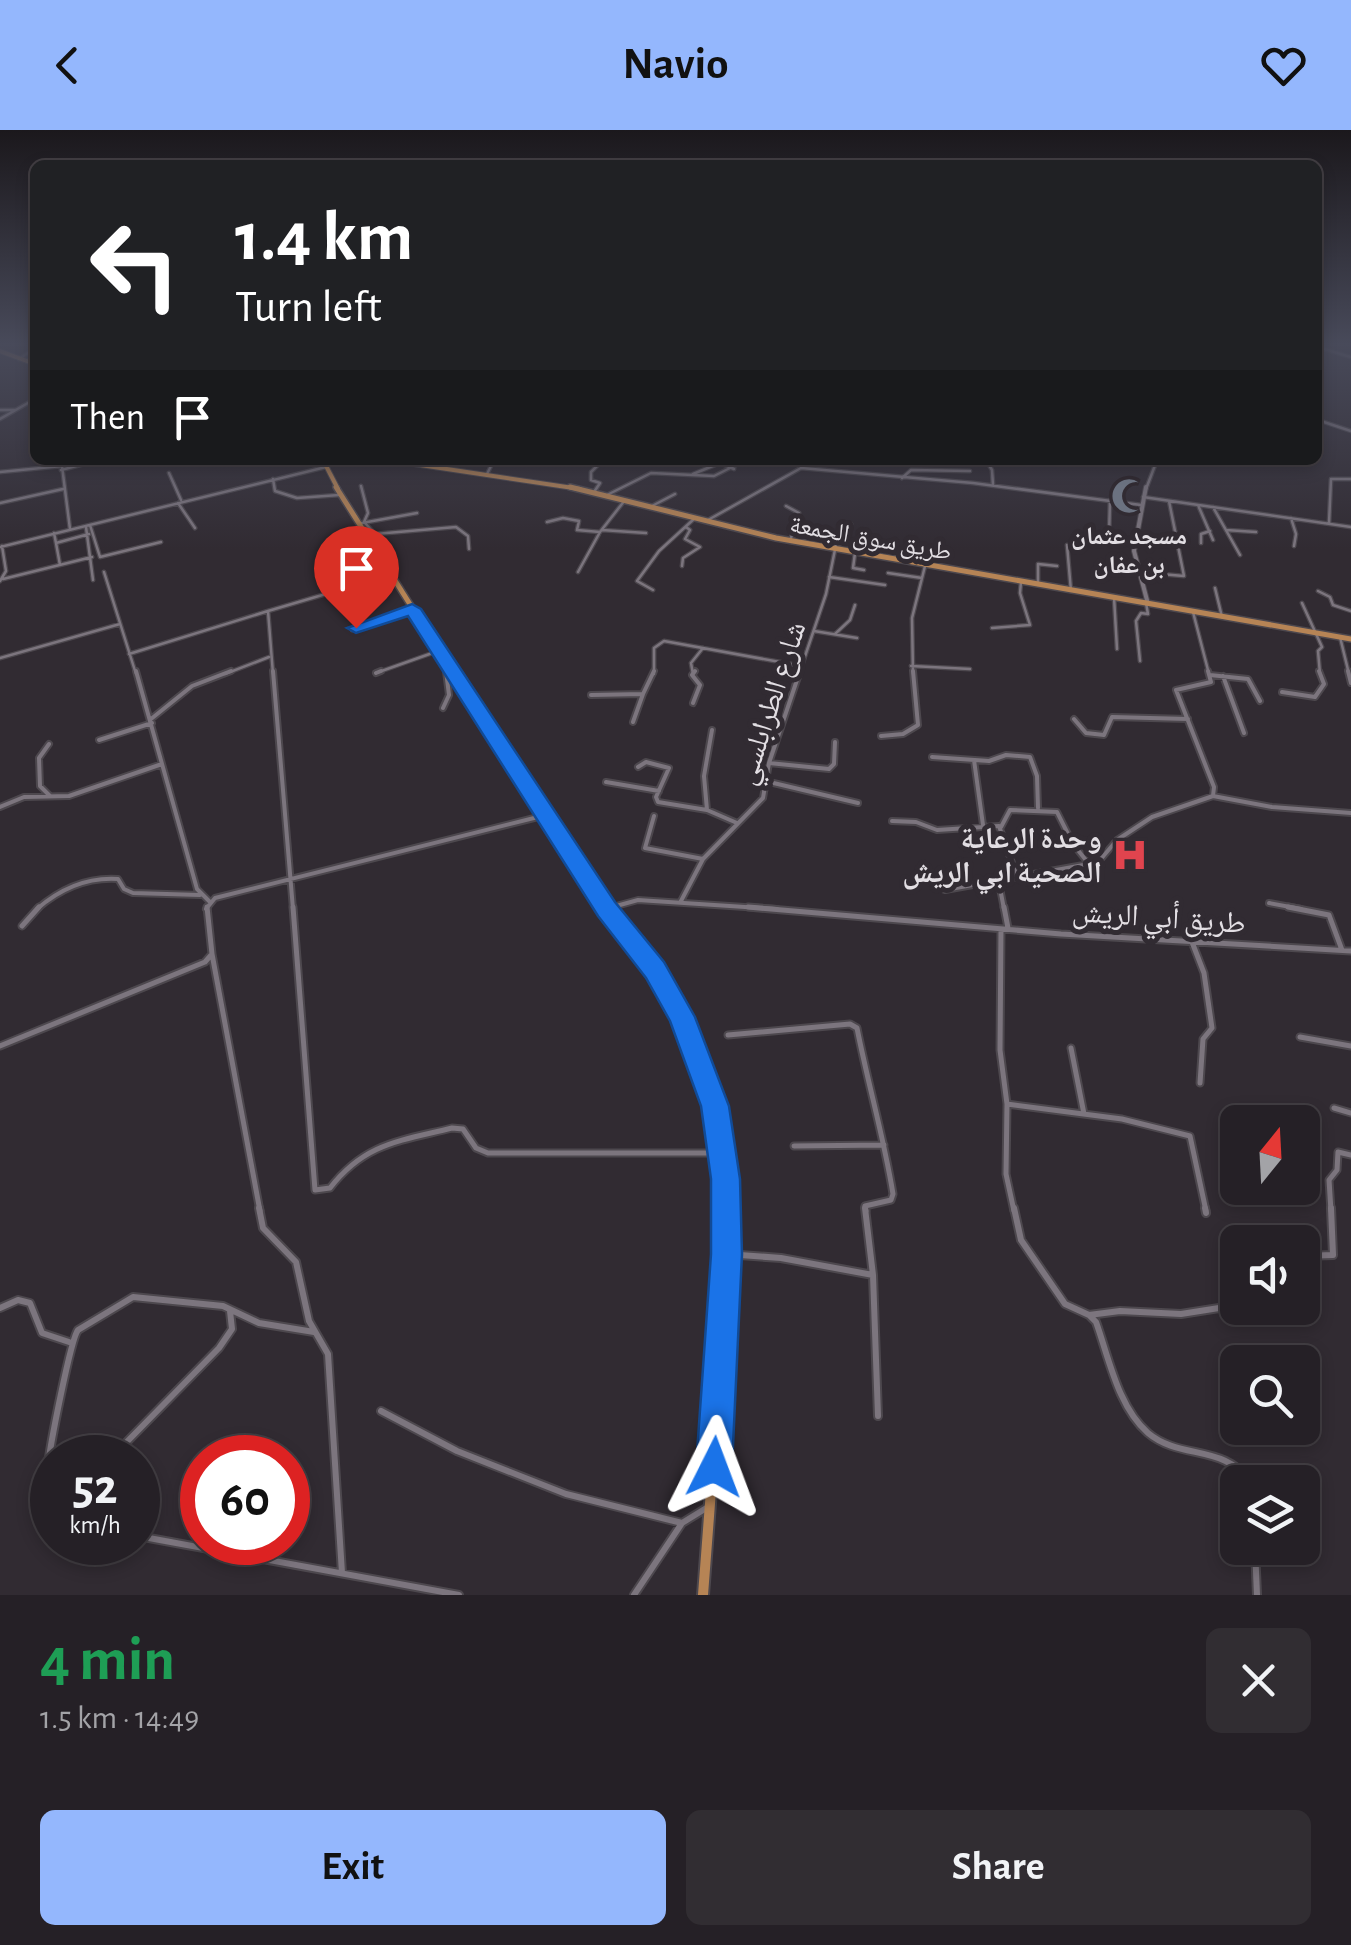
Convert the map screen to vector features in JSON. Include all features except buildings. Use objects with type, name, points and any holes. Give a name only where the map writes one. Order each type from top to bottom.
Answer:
[{"type":"main road","points":[[325,465],[412,609],[606,909],[655,970],[682,1017],[715,1106],[723,1153],[726,1254],[703,1595]]},
{"type":"main road","name":"طريق سوق الجمعة","points":[[418,465],[594,492],[790,541],[1351,639]]},
{"type":"main road","points":[[1147,604],[1137,572],[1136,543],[1141,505],[1155,465]]},
{"type":"street","points":[[1322,421],[1351,431]]},
{"type":"street","points":[[62,468],[65,465]]},
{"type":"street","points":[[0,472],[76,465]]},
{"type":"street","points":[[2,580],[6,568],[1,547],[320,465]]},
{"type":"street","points":[[488,474],[492,465]]},
{"type":"street","points":[[693,474],[713,465]]},
{"type":"street","points":[[727,465],[736,469]]},
{"type":"street","points":[[607,496],[652,472],[721,477],[740,465]]},
{"type":"street","points":[[989,465],[993,485]]},
{"type":"street","points":[[594,492],[600,483],[591,480],[590,474],[597,466]]},
{"type":"street","points":[[62,468],[70,530]]},
{"type":"street","points":[[706,522],[801,468],[993,485],[1141,505]]},
{"type":"street","points":[[902,478],[911,470],[970,471]]},
{"type":"street","points":[[169,473],[196,528]]},
{"type":"street","points":[[273,478],[275,491],[282,496],[308,500],[340,495]]},
{"type":"street","points":[[1329,524],[1331,478],[1351,479]]},
{"type":"street","points":[[130,654],[380,578],[382,574],[356,532],[368,513],[361,486]]},
{"type":"street","points":[[0,503],[64,488]]},
{"type":"street","points":[[652,506],[675,494]]},
{"type":"street","points":[[1143,497],[1351,527]]},
{"type":"street","points":[[578,572],[601,531],[625,500]]},
{"type":"street","points":[[1110,500],[1108,536],[1136,543]]},
{"type":"street","points":[[1137,572],[1184,576],[1168,500]]},
{"type":"street","points":[[1198,504],[1213,540]]},
{"type":"street","points":[[786,506],[799,513],[790,541]]},
{"type":"street","points":[[1213,507],[1240,555]]},
{"type":"street","points":[[361,524],[417,513]]},
{"type":"street","points":[[654,590],[637,581],[659,551],[695,518]]},
{"type":"street","points":[[1291,518],[1296,532],[1294,546]]},
{"type":"street","points":[[547,522],[572,519],[579,522],[577,530],[646,533]]},
{"type":"street","points":[[361,524],[379,534],[456,527],[468,536],[469,549]]},
{"type":"street","name":"شارع الطرابلسي","points":[[681,901],[702,859],[763,798],[769,763],[830,576],[840,525],[851,524]]},
{"type":"street","points":[[88,525],[93,580]]},
{"type":"street","points":[[88,525],[100,557],[161,542]]},
{"type":"street","points":[[682,566],[683,558],[700,546],[685,539],[690,530],[686,527]]},
{"type":"street","points":[[1201,543],[1201,534],[1210,530]]},
{"type":"street","points":[[1226,530],[1256,532]]},
{"type":"street","points":[[54,534],[60,565]]},
{"type":"street","points":[[56,543],[89,534]]},
{"type":"street","points":[[1067,545],[1072,591]]},
{"type":"street","points":[[856,552],[853,568],[864,570]]},
{"type":"street","points":[[2,580],[92,557]]},
{"type":"street","points":[[1038,585],[1038,564],[1057,566]]},
{"type":"street","points":[[881,736],[904,734],[918,725],[911,666],[912,618],[925,565]]},
{"type":"street","points":[[104,572],[152,721],[200,894],[210,902]]},
{"type":"street","points":[[888,573],[922,578]]},
{"type":"street","points":[[830,576],[886,585]]},
{"type":"street","points":[[992,628],[1030,625],[1020,593],[1021,582]]},
{"type":"street","points":[[1215,588],[1222,616]]},
{"type":"street","points":[[1318,591],[1335,606],[1351,611]]},
{"type":"street","points":[[1114,597],[1117,650]]},
{"type":"street","points":[[1140,662],[1137,618],[1141,612],[1148,614],[1147,604]]},
{"type":"street","points":[[1282,692],[1315,697],[1322,689],[1318,651],[1322,647],[1302,604]]},
{"type":"street","points":[[835,634],[850,620],[855,606]]},
{"type":"street","points":[[352,630],[412,609]]},
{"type":"street","points":[[268,611],[315,1190],[330,1188],[348,1166],[374,1148],[452,1128],[463,1129],[476,1148],[488,1153],[723,1153]]},
{"type":"street","points":[[1194,612],[1210,675],[1208,686],[1177,688],[1214,788],[1213,796]]},
{"type":"street","points":[[0,658],[120,624]]},
{"type":"street","points":[[814,631],[857,638]]},
{"type":"street","points":[[1340,638],[1351,682]]},
{"type":"street","points":[[633,722],[654,673],[652,654],[656,644],[668,641],[803,666]]},
{"type":"street","points":[[693,703],[700,685],[692,676],[691,662],[702,648]]},
{"type":"street","points":[[376,673],[438,650]]},
{"type":"street","points":[[99,740],[152,721],[192,686],[271,656]]},
{"type":"street","points":[[911,666],[970,669]]},
{"type":"street","points":[[444,708],[449,695],[446,671],[452,669]]},
{"type":"street","points":[[1210,675],[1248,679],[1260,701]]},
{"type":"street","points":[[1223,676],[1244,733]]},
{"type":"street","points":[[591,695],[643,694]]},
{"type":"street","points":[[1074,718],[1086,732],[1104,735],[1112,717],[1188,719]]},
{"type":"street","points":[[708,810],[704,776],[712,730]]},
{"type":"street","points":[[769,763],[830,770],[835,742]]},
{"type":"street","points":[[49,744],[39,758],[40,786],[54,798]]},
{"type":"street","points":[[932,757],[974,760],[1012,755],[1034,759],[1038,808]]},
{"type":"street","points":[[974,760],[983,825]]},
{"type":"street","points":[[638,767],[646,762],[669,768],[658,802],[708,810],[739,824]]},
{"type":"street","points":[[0,807],[24,796],[54,798],[80,793],[162,764]]},
{"type":"street","points":[[765,781],[858,802]]},
{"type":"street","points":[[606,782],[659,790]]},
{"type":"street","points":[[930,874],[939,890],[999,884],[1088,864],[1100,860],[1116,840],[1152,817],[1213,796],[1272,807],[1351,813]]},
{"type":"street","points":[[1018,878],[1001,827],[1010,810],[1038,808],[1060,814],[1072,844],[1088,864]]},
{"type":"street","points":[[342,1573],[328,1354],[309,1321],[296,1262],[263,1228],[206,911],[210,902],[289,879],[546,815]]},
{"type":"street","points":[[654,816],[645,848],[702,859]]},
{"type":"street","points":[[892,821],[916,822],[937,830],[1001,827]]},
{"type":"street","points":[[22,926],[38,908],[89,878],[118,879],[124,890],[132,893],[200,894]]},
{"type":"street","points":[[999,884],[1009,930]]},
{"type":"street","name":"طريق أبي الريش","points":[[606,909],[638,900],[681,901],[1009,930],[1351,951]]},
{"type":"street","points":[[1269,903],[1329,915],[1342,950]]},
{"type":"street","points":[[1001,929],[1001,1064],[1007,1104],[1008,1192],[1021,1240],[1065,1304],[1089,1315],[1120,1311],[1181,1314],[1220,1308]]},
{"type":"street","points":[[1192,942],[1204,974],[1212,1028],[1203,1039],[1200,1083]]},
{"type":"street","points":[[0,1046],[203,964],[212,954]]},
{"type":"street","points":[[728,1035],[854,1025],[884,1144],[892,1198],[865,1206],[873,1274],[878,1416]]},
{"type":"street","points":[[1300,1037],[1351,1046]]},
{"type":"street","points":[[1072,1048],[1084,1114]]},
{"type":"street","points":[[1007,1104],[1142,1122],[1190,1136],[1206,1213]]},
{"type":"street","points":[[1334,1108],[1351,1113]]},
{"type":"street","points":[[794,1146],[884,1144]]},
{"type":"street","points":[[1320,1255],[1332,1255],[1334,1251],[1329,1180],[1337,1170],[1338,1152],[1351,1155]]},
{"type":"street","points":[[726,1254],[781,1258],[873,1274]]},
{"type":"street","points":[[56,1435],[72,1361],[70,1342],[78,1330],[127,1298],[230,1309],[272,1326],[299,1326],[318,1333]]},
{"type":"street","points":[[0,1308],[18,1300],[30,1302],[42,1333],[70,1342]]},
{"type":"street","points":[[134,1435],[219,1348],[232,1329],[230,1309]]},
{"type":"street","points":[[1089,1315],[1140,1425],[1164,1442],[1230,1458],[1240,1465]]},
{"type":"street","points":[[381,1411],[457,1451],[566,1494],[682,1522]]},
{"type":"street","points":[[634,1595],[682,1522],[712,1505]]},
{"type":"street","points":[[160,1540],[458,1595]]},
{"type":"street","points":[[1256,1565],[1257,1595]]},
{"type":"place","name":"مسجد عثمان بن عفان","points":[[1129,496]]},
{"type":"place","name":"وحدة الرعاية الصحية ابي الريش","points":[[1130,855]]},
{"type":"route","points":[[356,628],[412,609],[606,909],[655,970],[682,1017],[715,1106],[726,1179],[726,1254],[714,1467]]}]
